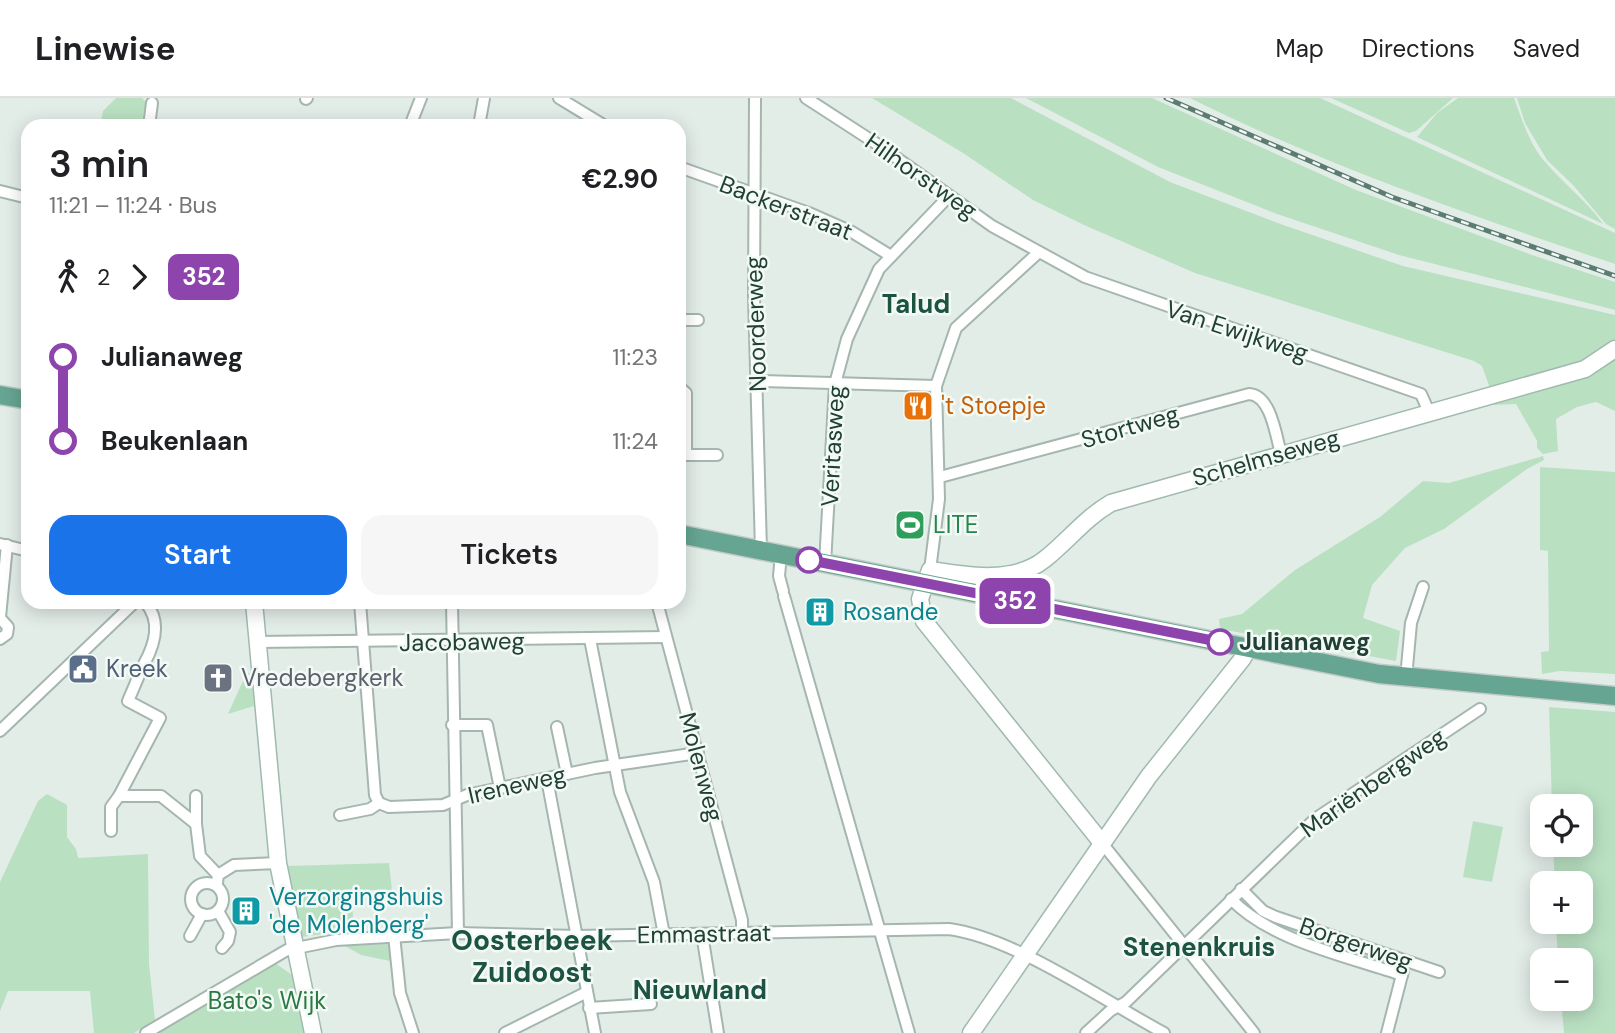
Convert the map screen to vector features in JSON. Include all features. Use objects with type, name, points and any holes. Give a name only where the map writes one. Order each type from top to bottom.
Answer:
[{"type":"main road","points":[[0,395],[21,399]]},
{"type":"main road","points":[[686,535],[825,564],[927,577],[1248,648],[1406,678],[1615,696]]},
{"type":"main road","points":[[1549,690],[1615,688]]},
{"type":"street","points":[[413,119],[421,98]]},
{"type":"street","points":[[481,119],[484,98]]},
{"type":"street","name":"Noorderweg","points":[[755,98],[754,194],[761,550]]},
{"type":"street","name":"Hilhorstweg","points":[[806,98],[880,146],[992,226],[1039,252]]},
{"type":"street","points":[[561,99],[594,119]]},
{"type":"street","points":[[150,119],[154,100]]},
{"type":"street","name":"Backerstraat","points":[[686,170],[841,227],[891,256]]},
{"type":"street","points":[[0,191],[21,196]]},
{"type":"street","name":"Veritasweg","points":[[825,564],[835,384],[847,339],[872,280],[891,256],[949,197]]},
{"type":"street","points":[[1039,252],[956,328],[936,386],[940,477],[938,519],[919,605],[924,621],[1254,1033]]},
{"type":"street","name":"Van Ewijkweg","points":[[1039,252],[1118,291],[1420,394],[1429,412]]},
{"type":"street","points":[[686,320],[698,320]]},
{"type":"street","name":"Schelmseweg","points":[[927,577],[1009,575],[1027,571],[1111,503],[1585,369],[1615,349]]},
{"type":"street","points":[[758,381],[936,386]]},
{"type":"street","name":"Stortweg","points":[[940,477],[1249,394],[1256,394],[1265,403],[1281,454]]},
{"type":"street","points":[[686,455],[717,455]]},
{"type":"street","points":[[0,639],[7,634],[8,627],[0,618],[4,544],[21,549]]},
{"type":"street","points":[[782,554],[779,576],[909,1033]]},
{"type":"street","points":[[1406,678],[1411,623],[1423,587]]},
{"type":"street","points":[[0,731],[128,609]]},
{"type":"street","points":[[111,831],[111,807],[160,718],[128,701],[154,646],[156,632],[150,609]]},
{"type":"street","points":[[254,609],[278,863],[313,1033]]},
{"type":"street","points":[[361,609],[375,795],[379,803]]},
{"type":"street","points":[[452,609],[452,725],[458,933]]},
{"type":"street","name":"Molenweg","points":[[659,609],[742,920],[742,933]]},
{"type":"street","name":"Jacobaweg","points":[[257,642],[452,642],[666,637]]},
{"type":"street","points":[[590,639],[620,792],[654,882],[664,935]]},
{"type":"street","points":[[971,1033],[1149,776],[1243,658],[1248,648]]},
{"type":"street","name":"Mariënbergweg","points":[[1086,1033],[1117,1008],[1315,818],[1480,709]]},
{"type":"street","points":[[452,725],[487,725],[499,788]]},
{"type":"street","points":[[557,727],[566,774]]},
{"type":"street","name":"Ireneweg","points":[[340,815],[370,809],[379,803],[388,807],[435,806],[499,788],[614,764],[698,753]]},
{"type":"street","points":[[547,779],[585,993],[595,1033]]},
{"type":"street","points":[[119,796],[161,796],[196,824]]},
{"type":"street","points":[[196,796],[200,856],[217,881],[224,898],[218,911]]},
{"type":"street","points":[[202,915],[191,902],[193,891],[201,884],[217,881],[234,865],[278,863]]},
{"type":"street","name":"Borgerweg","points":[[1241,889],[1263,911],[1276,917],[1439,972]]},
{"type":"street","name":"Borgerweg","points":[[1231,899],[1247,916],[1271,929],[1402,975]]},
{"type":"street","points":[[190,936],[202,915],[218,911]]},
{"type":"street","points":[[218,911],[230,932],[229,941],[222,948]]},
{"type":"street","name":"Emmastraat","points":[[146,1033],[287,950],[336,940],[458,933],[577,936],[880,930],[964,931],[1025,956],[1164,1033]]},
{"type":"street","points":[[702,934],[718,1033]]},
{"type":"street","points":[[394,935],[400,993],[413,1033]]},
{"type":"street","points":[[1387,1033],[1405,962]]},
{"type":"street","points":[[505,1033],[585,993]]},
{"type":"street","points":[[589,1008],[650,1004]]},
{"type":"green space","points":[[116,98],[142,98],[146,102],[142,119],[101,119],[103,111]]},
{"type":"green space","points":[[872,98],[1011,98],[1170,182],[1286,226],[1403,266],[1615,315],[1615,343],[1597,358],[1491,391],[1482,366],[1474,361],[1195,273],[1084,225],[1033,200],[963,153]]},
{"type":"green space","points":[[1026,98],[1152,98],[1356,190],[1532,255],[1615,282],[1615,310],[1399,255],[1277,214],[1158,167]]},
{"type":"green space","points":[[1190,98],[1320,98],[1615,233],[1615,264],[1347,168]]},
{"type":"green space","points":[[1331,98],[1453,98],[1416,131],[1409,133]]},
{"type":"green space","points":[[1458,98],[1514,98],[1540,156],[1603,224],[1417,137],[1437,113]]},
{"type":"green space","points":[[1517,98],[1615,98],[1615,229],[1606,224],[1573,185],[1547,160],[1525,123]]},
{"type":"green space","points":[[1615,355],[1615,411],[1596,402],[1577,407],[1556,419],[1558,451],[1543,454],[1537,448],[1537,441],[1516,404],[1494,405],[1493,399]]},
{"type":"green space","points":[[1543,456],[1544,460],[1527,469],[1444,529],[1405,548],[1372,585],[1363,618],[1400,631],[1396,661],[1220,629],[1219,619],[1242,614],[1295,570],[1380,517],[1423,481],[1449,483]]},
{"type":"green space","points":[[1540,467],[1615,472],[1615,674],[1560,671],[1542,674],[1541,652],[1549,651],[1548,551],[1540,550]]},
{"type":"green space","points":[[247,672],[251,674],[254,706],[228,714]]},
{"type":"green space","points":[[1549,707],[1615,712],[1615,1033],[1564,1033],[1562,1011],[1593,1011],[1593,948],[1557,948],[1557,934],[1593,934],[1593,871],[1554,871],[1554,857],[1593,857],[1593,794],[1552,794]]},
{"type":"green space","points":[[47,794],[67,805],[67,837],[76,849],[78,858],[148,854],[149,964],[155,1020],[134,1033],[94,1033],[90,991],[8,991],[0,1011],[0,882],[38,801]]},
{"type":"green space","points":[[1473,821],[1503,827],[1492,882],[1463,877]]},
{"type":"green space","points":[[389,863],[392,890],[351,890],[354,930],[301,937],[287,866]]},
{"type":"green space","points":[[1246,902],[1395,962],[1395,967],[1268,925],[1244,905]]},
{"type":"green space","points":[[389,944],[392,961],[361,955],[345,946]]},
{"type":"green space","name":"Bato's Wijk","points":[[275,963],[295,977],[307,1033],[153,1033]]},
{"type":"railway","points":[[1166,98],[1392,197],[1615,276]]},
{"type":"bus line","name":"352","points":[[809,560],[1220,642]]},
{"type":"place","name":"'t Stoepje","points":[[918,406]]},
{"type":"place","name":"LITE","points":[[910,525]]},
{"type":"place","name":"Rosande","points":[[820,612]]},
{"type":"place","name":"Julianaweg","points":[[1220,642]]},
{"type":"place","name":"Kreek","points":[[83,669]]},
{"type":"place","name":"Vredebergkerk","points":[[218,678]]},
{"type":"place","name":"Verzorgingshuis 'de Molenberg'","points":[[246,911]]},
{"type":"district","name":"Talud","points":[[916,304]]},
{"type":"district","name":"Stenenkruis","points":[[1199,947]]},
{"type":"district","name":"Oosterbeek Zuidoost","points":[[532,956]]},
{"type":"district","name":"Nieuwland","points":[[700,990]]}]
